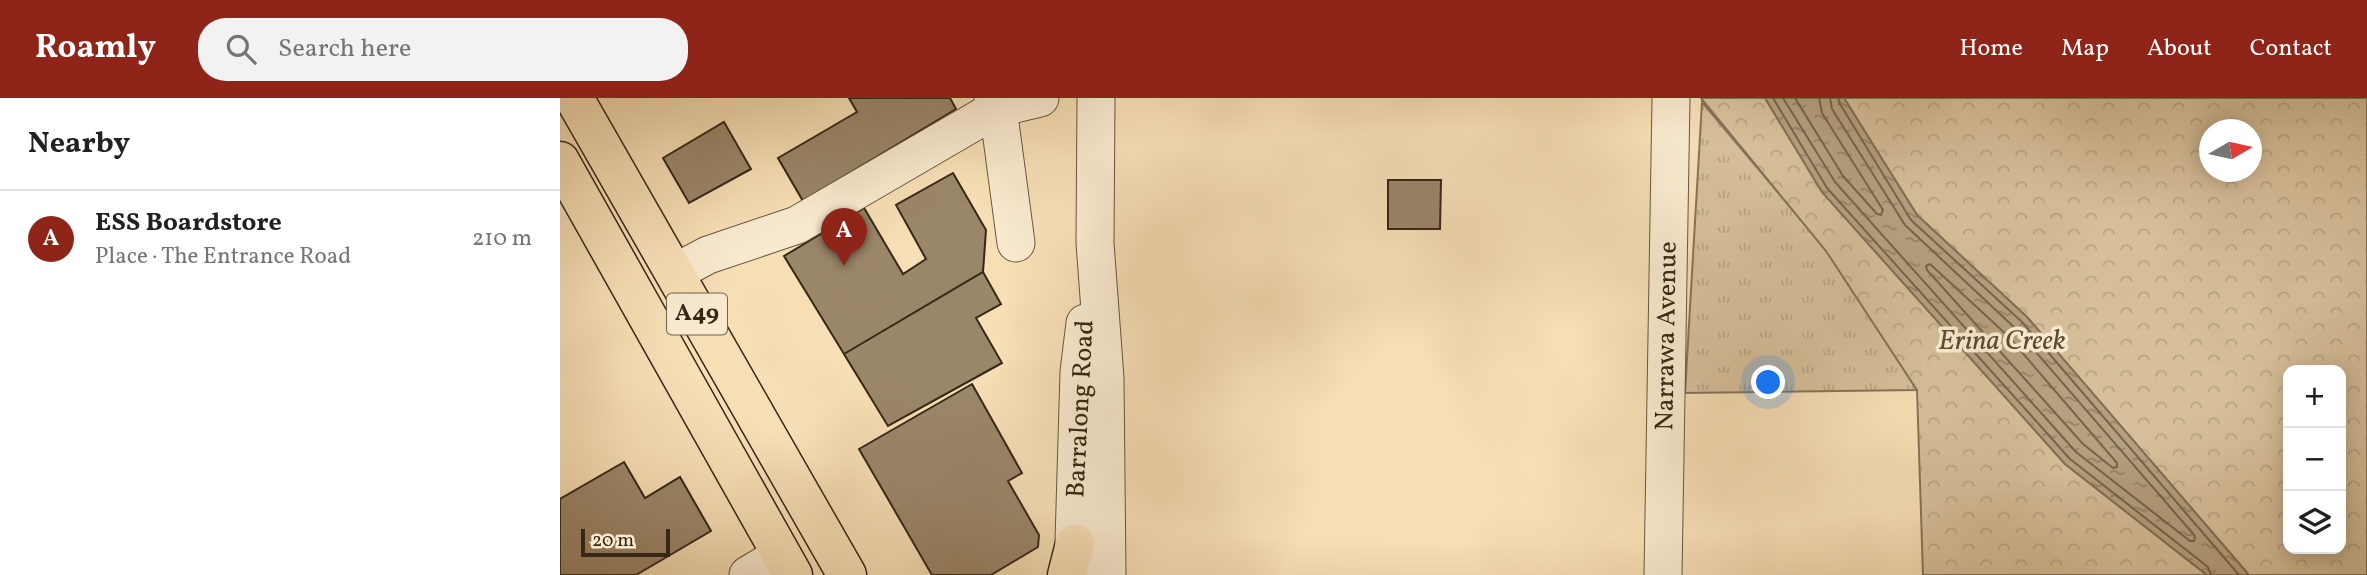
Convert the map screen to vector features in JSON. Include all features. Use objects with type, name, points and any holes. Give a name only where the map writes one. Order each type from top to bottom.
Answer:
[{"type":"highway","name":"A49","points":[[574,98],[847,575]]},
{"type":"highway","name":"A49","points":[[560,162],[787,565]]},
{"type":"highway","points":[[821,531],[859,575]]},
{"type":"street","points":[[674,273],[708,255],[797,225],[995,103],[1040,98]]},
{"type":"street","name":"Barralong Road","points":[[1096,98],[1095,243],[1105,378],[1107,575]]},
{"type":"street","name":"Narrawa Avenue","points":[[1663,575],[1671,98]]},
{"type":"street","points":[[995,103],[1016,243]]},
{"type":"street","name":"Barralong Road","points":[[1071,565],[1079,372],[1095,243]]},
{"type":"street","points":[[748,575],[787,565]]},
{"type":"green space","points":[[1701,98],[1765,98],[1822,192],[2065,464],[2207,575],[1923,575],[1917,390],[1826,251]]},
{"type":"green space","points":[[1844,98],[2367,98],[2367,575],[2249,575],[2027,317],[1917,215]]},
{"type":"green space","points":[[1702,102],[1827,251],[1917,390],[1685,393]]},
{"type":"water","name":"Erina Creek","points":[[1765,98],[1844,98],[1917,215],[2027,317],[2249,575],[2207,575],[2065,464],[1822,192]]},
{"type":"building","points":[[849,98],[950,98],[956,109],[803,201],[778,158],[857,112]]},
{"type":"building","points":[[724,122],[751,169],[689,203],[663,158]]},
{"type":"building","points":[[953,173],[986,230],[983,272],[844,354],[784,256],[864,208],[903,274],[926,259],[896,205]]},
{"type":"building","points":[[1388,180],[1441,180],[1440,229],[1388,229]]},
{"type":"building","points":[[983,272],[1001,304],[976,318],[1002,363],[888,426],[844,354]]},
{"type":"building","points":[[972,384],[1022,473],[1008,481],[1039,535],[1038,547],[991,575],[932,575],[859,449]]},
{"type":"building","points":[[624,462],[645,498],[680,477],[711,531],[636,575],[560,575],[560,499]]},
{"type":"place","name":"ESS Boardstore","points":[[844,266]]}]
